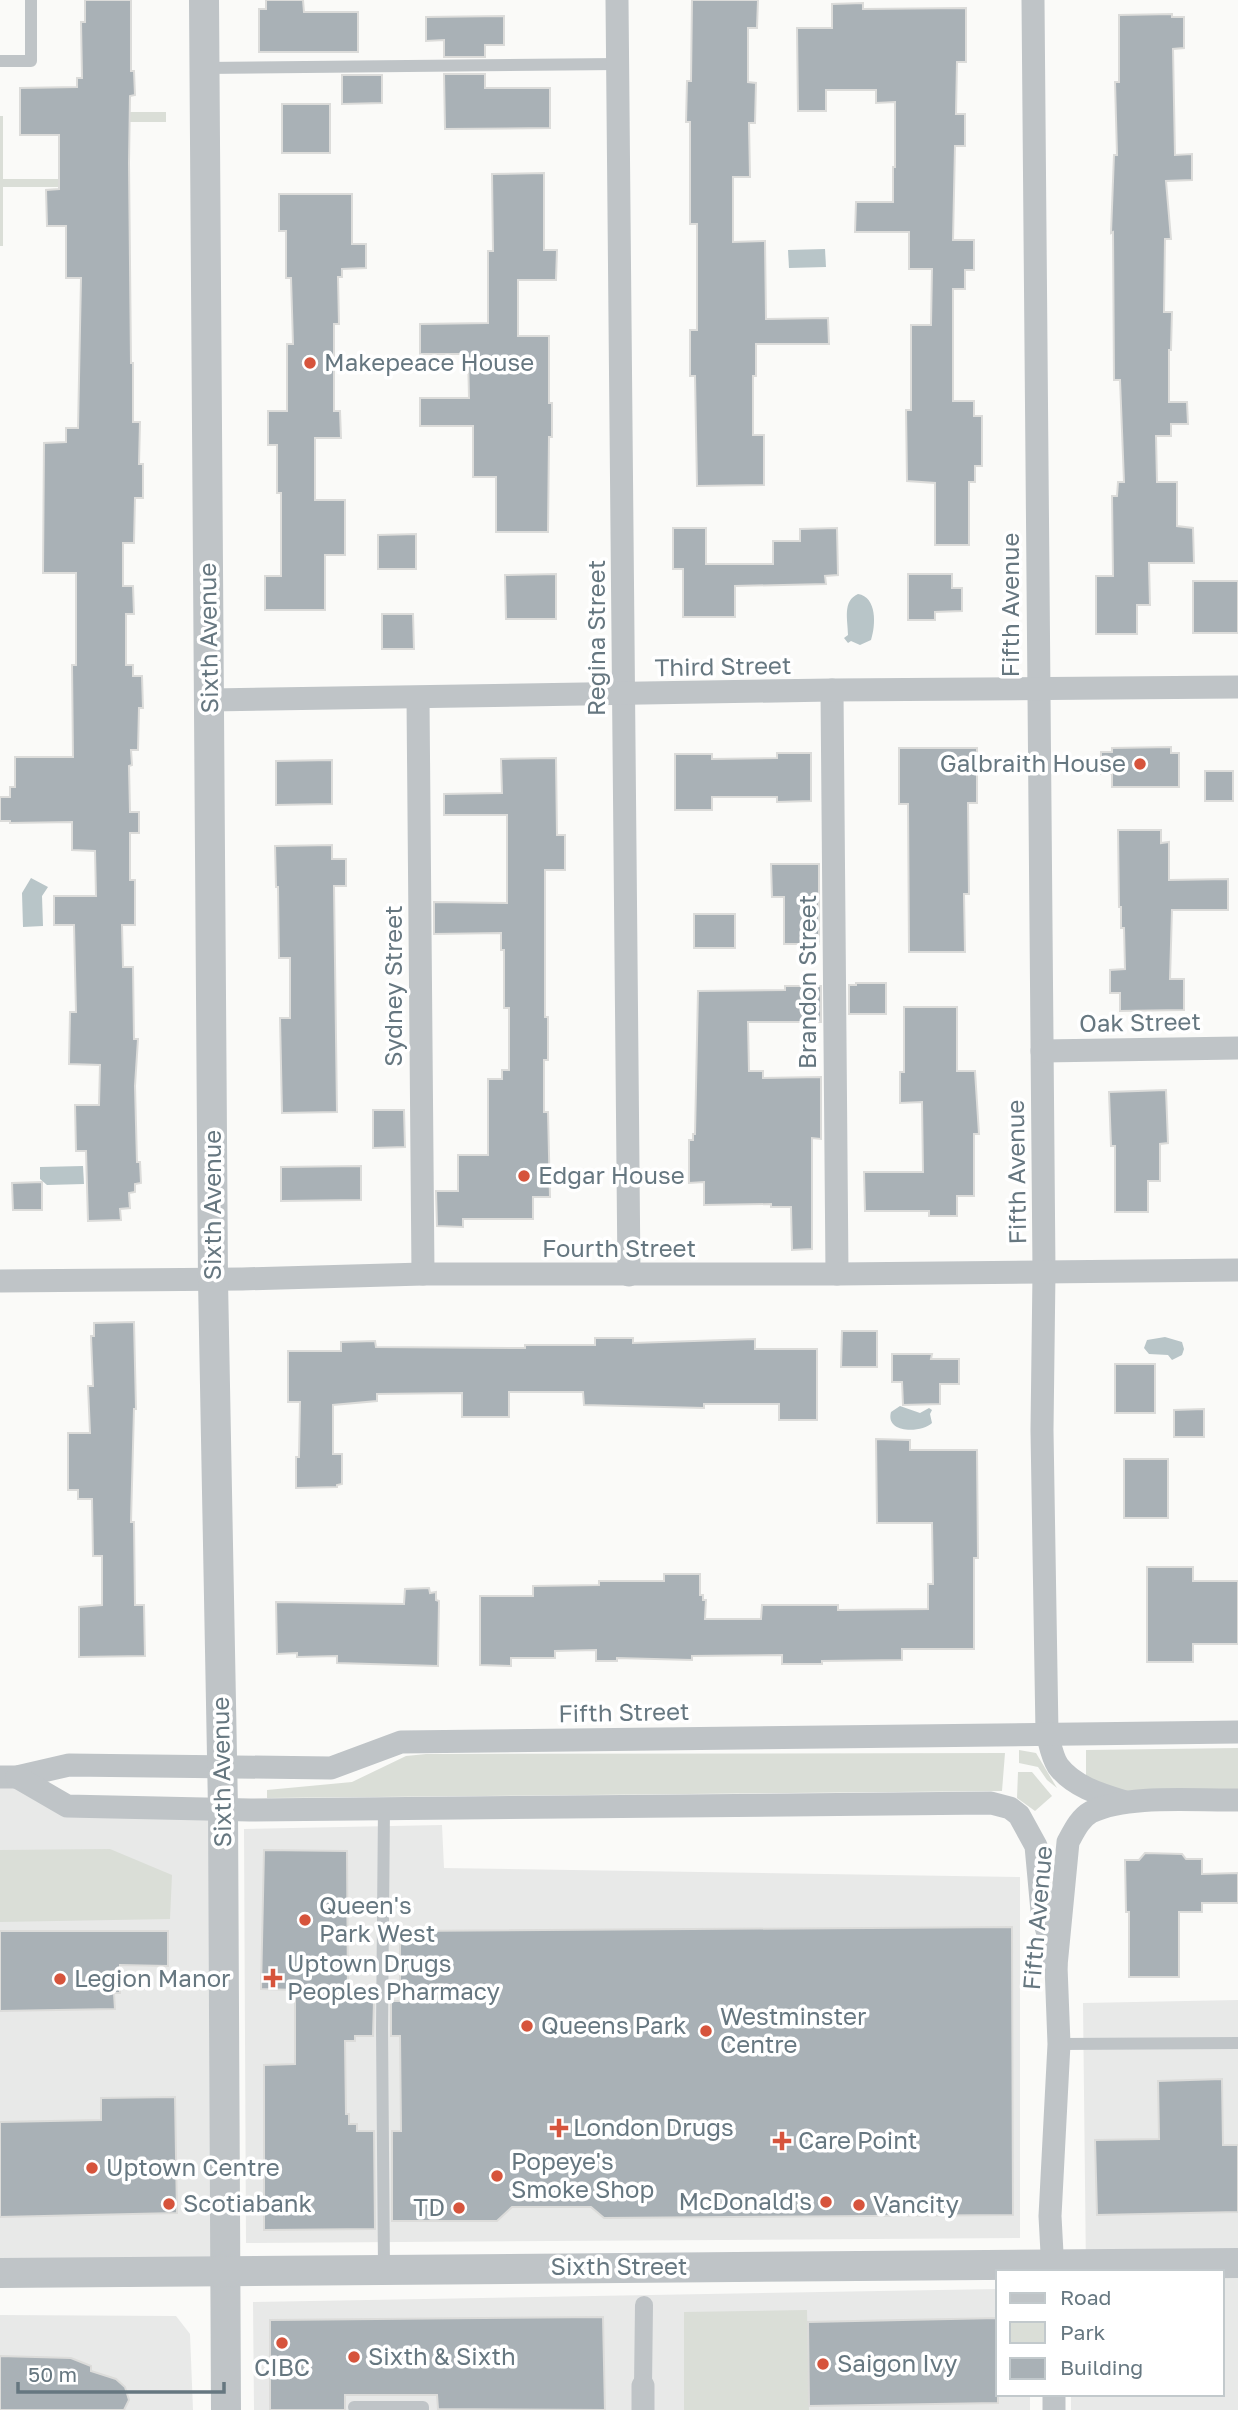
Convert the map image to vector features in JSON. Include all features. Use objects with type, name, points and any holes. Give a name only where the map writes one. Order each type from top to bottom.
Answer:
[{"type":"street","name":"Sixth Avenue","points":[[204,0],[213,1280],[223,1809],[226,2410]]},
{"type":"street","name":"Regina Street","points":[[617,0],[629,1275]]},
{"type":"street","name":"Fifth Avenue","points":[[1033,0],[1044,1272],[1042,1430],[1048,1733],[1055,1759],[1065,1773],[1091,1791],[1122,1801]]},
{"type":"street","name":"Third Street","points":[[210,700],[832,690],[1238,687]]},
{"type":"street","name":"Brandon Street","points":[[832,690],[837,1275]]},
{"type":"street","name":"Sydney Street","points":[[418,698],[423,1274]]},
{"type":"street","name":"Oak Street","points":[[1042,1051],[1238,1048]]},
{"type":"street","name":"Fourth Street","points":[[0,1281],[213,1280],[423,1274],[837,1275],[1238,1270]]},
{"type":"street","name":"Fifth Street","points":[[8,1777],[69,1765],[331,1768],[401,1742],[1238,1732]]},
{"type":"street","name":"Fifth Street","points":[[8,1777],[67,1806],[223,1809],[991,1803],[1010,1808],[1019,1815],[1036,1846],[1042,1911],[1056,1966]]},
{"type":"street","points":[[1122,1801],[1238,1800]]},
{"type":"street","name":"Fifth Avenue","points":[[1053,2268],[1050,2216],[1059,2044],[1056,1966],[1068,1842],[1075,1828],[1091,1813],[1122,1801]]},
{"type":"street","name":"Sixth Street","points":[[0,2273],[384,2269],[1053,2268],[1238,2263]]},
{"type":"street","points":[[643,2410],[644,2305]]},
{"type":"lane","points":[[0,61],[31,61],[31,0]]},
{"type":"lane","points":[[204,68],[618,64]]},
{"type":"lane","points":[[384,1808],[384,2269]]},
{"type":"lane","points":[[1059,2044],[1238,2043]]},
{"type":"lane","points":[[354,2407],[423,2407],[423,2410]]},
{"type":"shaded area","points":[[825,249],[826,267],[789,268],[788,250]]},
{"type":"shaded area","points":[[858,594],[869,600],[874,613],[871,640],[860,645],[851,641],[848,643],[844,638],[848,635],[848,606]]},
{"type":"shaded area","points":[[31,878],[48,887],[42,896],[43,926],[23,927],[22,893]]},
{"type":"shaded area","points":[[83,1166],[84,1184],[47,1185],[40,1179],[40,1167]]},
{"type":"shaded area","points":[[1165,1337],[1182,1342],[1182,1355],[1172,1360],[1168,1355],[1149,1354],[1144,1348],[1147,1340]]},
{"type":"shaded area","points":[[900,1406],[920,1413],[929,1408],[932,1410],[932,1423],[921,1429],[899,1428],[893,1424],[891,1412]]},
{"type":"shaded area","points":[[0,1777],[67,1806],[223,1809],[225,2271],[0,2273]]},
{"type":"shaded area","points":[[442,1825],[444,1868],[1020,1877],[1020,2238],[246,2243],[244,1829]]},
{"type":"shaded area","points":[[1238,2000],[1238,2410],[1071,2410],[1071,2396],[1224,2396],[1224,2270],[1086,2270],[1083,2003]]},
{"type":"shaded area","points":[[996,2289],[996,2396],[1030,2396],[1030,2410],[254,2410],[253,2302]]},
{"type":"shaded area","points":[[0,2315],[176,2316],[190,2334],[193,2410],[0,2410]]},
{"type":"green space","points":[[88,112],[166,112],[166,122],[88,122]]},
{"type":"green space","points":[[0,116],[3,116],[3,179],[80,179],[80,187],[3,187],[3,246],[0,246]]},
{"type":"green space","points":[[1238,1748],[1238,1792],[1121,1793],[1086,1778],[1086,1750]]},
{"type":"green space","points":[[1019,1750],[1036,1753],[1057,1788],[1038,1767],[1019,1763]]},
{"type":"green space","points":[[1005,1753],[1002,1791],[267,1798],[267,1790],[352,1782],[406,1756],[426,1754]]},
{"type":"green space","points":[[1018,1772],[1032,1772],[1052,1796],[1035,1811],[1017,1798]]},
{"type":"green space","points":[[110,1849],[172,1875],[170,1919],[0,1922],[0,1850]]},
{"type":"green space","points":[[807,2310],[809,2410],[684,2410],[684,2312]]},
{"type":"building","points":[[85,0],[131,0],[131,71],[134,71],[135,95],[130,96],[129,163],[131,363],[133,422],[140,422],[139,464],[143,464],[143,498],[135,498],[134,543],[123,543],[123,586],[133,586],[134,614],[126,614],[126,665],[133,665],[133,676],[142,676],[143,708],[139,708],[138,750],[131,750],[132,765],[129,766],[130,812],[139,812],[139,833],[130,833],[130,880],[135,880],[135,925],[122,925],[123,967],[133,967],[134,1039],[138,1039],[135,1086],[137,1162],[140,1162],[141,1183],[135,1184],[135,1192],[129,1193],[130,1208],[120,1209],[121,1220],[88,1221],[86,1151],[76,1151],[75,1105],[99,1105],[100,1065],[69,1064],[70,1012],[76,1012],[74,925],[54,925],[54,896],[96,896],[95,851],[72,850],[72,822],[0,821],[0,797],[10,797],[10,787],[15,787],[15,757],[73,757],[72,665],[76,665],[76,573],[43,573],[44,443],[66,442],[66,428],[78,428],[81,278],[66,278],[66,226],[47,226],[46,190],[59,189],[59,135],[20,135],[20,88],[77,87],[77,78],[82,78],[81,22],[85,22]]},
{"type":"building","points":[[266,0],[303,0],[304,12],[358,12],[358,52],[259,52],[259,9],[266,9]]},
{"type":"building","points":[[692,0],[758,0],[757,28],[748,28],[748,82],[756,83],[755,123],[749,123],[750,177],[733,177],[733,242],[765,241],[766,319],[828,318],[829,344],[756,344],[753,435],[764,435],[764,485],[697,486],[695,376],[690,376],[690,330],[697,330],[697,224],[690,224],[690,122],[686,122],[687,81],[691,81]]},
{"type":"building","points":[[863,3],[863,9],[966,8],[966,62],[957,62],[956,114],[965,114],[965,146],[955,146],[953,240],[974,240],[974,270],[965,270],[965,289],[953,289],[953,401],[974,401],[974,416],[982,416],[982,466],[975,466],[975,482],[969,482],[969,545],[935,545],[935,483],[907,481],[906,410],[911,410],[911,325],[931,325],[932,269],[909,269],[909,232],[855,232],[856,202],[893,202],[895,102],[876,103],[876,90],[826,90],[826,111],[798,111],[797,28],[832,28],[832,4]]},
{"type":"building","points":[[1172,14],[1172,17],[1184,17],[1184,48],[1173,49],[1175,155],[1192,154],[1192,180],[1166,181],[1171,239],[1165,239],[1164,312],[1172,312],[1169,402],[1187,402],[1188,424],[1171,424],[1171,436],[1156,436],[1157,482],[1177,482],[1177,526],[1193,528],[1194,563],[1149,563],[1150,605],[1137,605],[1137,634],[1096,634],[1096,576],[1113,576],[1112,496],[1117,496],[1118,482],[1124,482],[1120,380],[1114,380],[1113,232],[1111,233],[1114,155],[1117,155],[1115,82],[1119,82],[1119,15]]},
{"type":"building","points":[[504,16],[504,45],[485,45],[485,57],[444,57],[444,40],[426,41],[426,17]]},
{"type":"building","points":[[444,74],[485,74],[485,88],[550,88],[550,128],[445,129]]},
{"type":"building","points":[[342,75],[382,75],[382,103],[342,104]]},
{"type":"building","points":[[282,104],[330,104],[330,153],[282,153]]},
{"type":"building","points":[[544,173],[544,250],[557,250],[556,280],[518,280],[518,336],[549,336],[552,437],[549,437],[548,532],[496,532],[496,477],[473,477],[473,426],[420,426],[420,398],[469,398],[468,354],[420,354],[420,324],[488,323],[488,251],[493,251],[492,174]]},
{"type":"building","points":[[279,194],[352,194],[352,244],[366,244],[366,268],[342,269],[342,277],[338,277],[339,324],[334,324],[334,411],[340,411],[341,438],[315,438],[315,500],[345,500],[345,555],[325,555],[325,610],[265,610],[265,576],[281,576],[281,493],[277,493],[277,445],[268,445],[268,411],[287,411],[287,344],[293,344],[291,278],[286,278],[286,231],[279,231]]},
{"type":"building","points":[[673,528],[706,528],[706,564],[773,564],[773,541],[800,541],[800,529],[837,528],[838,575],[825,576],[826,584],[735,586],[735,617],[683,617],[683,569],[673,569]]},
{"type":"building","points":[[416,534],[416,569],[378,569],[378,535]]},
{"type":"building","points":[[556,574],[556,619],[506,619],[505,575]]},
{"type":"building","points":[[908,574],[952,574],[952,588],[962,588],[962,611],[935,612],[935,620],[908,620]]},
{"type":"building","points":[[1193,581],[1238,581],[1238,633],[1193,633]]},
{"type":"building","points":[[382,614],[413,614],[414,649],[382,649]]},
{"type":"building","name":"Galbraith House","points":[[1171,747],[1171,753],[1179,753],[1179,787],[1112,787],[1112,774],[1101,774],[1101,752],[1112,752],[1112,748]]},
{"type":"building","points":[[899,748],[977,748],[977,803],[968,803],[969,894],[964,894],[965,952],[909,952],[908,804],[899,804]]},
{"type":"building","points":[[777,753],[811,753],[811,801],[777,802],[777,797],[712,797],[712,810],[675,810],[675,754],[712,754],[712,759],[777,758]]},
{"type":"building","points":[[556,758],[557,835],[565,835],[565,870],[545,870],[545,1017],[548,1017],[548,1060],[544,1060],[544,1112],[548,1112],[550,1197],[533,1197],[533,1219],[463,1219],[463,1227],[437,1226],[436,1191],[458,1191],[458,1155],[488,1155],[488,1079],[502,1079],[502,1070],[509,1070],[509,1008],[504,1008],[504,950],[501,950],[501,933],[434,934],[434,902],[507,903],[507,815],[444,815],[444,794],[502,793],[501,759]]},
{"type":"building","points":[[332,760],[332,804],[276,805],[276,761]]},
{"type":"building","points":[[1205,771],[1233,771],[1233,801],[1205,801]]},
{"type":"building","points":[[1118,830],[1161,830],[1161,843],[1169,842],[1169,880],[1228,879],[1228,910],[1172,910],[1170,979],[1184,979],[1184,1010],[1120,1011],[1120,993],[1110,993],[1110,970],[1125,969],[1124,928],[1121,928],[1119,907]]},
{"type":"building","points":[[332,845],[332,859],[346,859],[346,886],[334,886],[337,1112],[282,1113],[280,1018],[290,1018],[290,958],[279,958],[275,846]]},
{"type":"building","points":[[771,864],[819,864],[819,944],[784,944],[784,897],[772,897]]},
{"type":"building","points":[[694,914],[735,914],[735,948],[694,948]]},
{"type":"building","points":[[886,983],[886,1014],[849,1014],[849,985]]},
{"type":"building","points":[[785,986],[821,986],[821,1022],[748,1022],[749,1071],[763,1071],[763,1078],[821,1077],[821,1139],[812,1138],[812,1249],[792,1250],[791,1207],[771,1207],[771,1204],[704,1205],[704,1182],[689,1183],[689,1140],[693,1140],[695,1134],[698,991],[785,990]]},
{"type":"building","points":[[904,1007],[957,1007],[957,1071],[975,1071],[979,1134],[974,1134],[974,1196],[957,1196],[957,1216],[929,1216],[929,1211],[865,1211],[864,1172],[923,1172],[922,1102],[900,1103],[900,1072],[904,1072]]},
{"type":"building","points":[[1166,1090],[1168,1143],[1160,1144],[1160,1181],[1148,1181],[1148,1212],[1115,1212],[1115,1146],[1111,1146],[1109,1092]]},
{"type":"building","points":[[373,1110],[404,1110],[405,1147],[373,1148]]},
{"type":"building","points":[[361,1166],[361,1200],[281,1201],[281,1167]]},
{"type":"building","points":[[42,1182],[42,1210],[13,1210],[12,1183]]},
{"type":"building","points":[[134,1322],[136,1409],[131,1522],[134,1522],[135,1605],[144,1605],[145,1656],[79,1657],[79,1607],[102,1605],[102,1556],[93,1556],[92,1499],[78,1499],[78,1490],[68,1490],[68,1433],[90,1433],[88,1386],[93,1386],[91,1336],[94,1336],[94,1323]]},
{"type":"building","points":[[842,1331],[877,1331],[877,1367],[841,1367]]},
{"type":"building","points":[[595,1338],[633,1338],[633,1343],[755,1339],[755,1349],[817,1349],[817,1420],[779,1420],[779,1404],[704,1404],[704,1408],[584,1405],[583,1392],[509,1392],[509,1417],[462,1417],[462,1393],[377,1394],[377,1401],[333,1405],[333,1454],[342,1454],[342,1484],[337,1487],[296,1488],[300,1402],[288,1402],[288,1351],[341,1351],[341,1342],[375,1341],[376,1347],[525,1348],[525,1345],[595,1345]]},
{"type":"building","points":[[892,1354],[932,1354],[931,1359],[959,1359],[959,1384],[940,1384],[940,1404],[903,1405],[902,1382],[892,1382]]},
{"type":"building","points":[[1115,1364],[1155,1364],[1155,1413],[1115,1413]]},
{"type":"building","points":[[1204,1409],[1204,1437],[1174,1437],[1174,1410]]},
{"type":"building","points":[[876,1439],[910,1440],[910,1450],[977,1450],[978,1558],[974,1558],[974,1649],[902,1649],[902,1660],[822,1661],[822,1664],[782,1664],[782,1655],[692,1656],[692,1660],[617,1658],[617,1661],[596,1661],[596,1650],[555,1651],[555,1658],[511,1658],[511,1666],[480,1665],[480,1596],[533,1596],[533,1586],[599,1585],[599,1581],[664,1581],[664,1574],[700,1574],[700,1595],[706,1600],[705,1619],[761,1619],[762,1605],[838,1605],[838,1610],[928,1609],[928,1584],[933,1584],[932,1523],[877,1523]]},
{"type":"building","points":[[1124,1459],[1168,1459],[1168,1518],[1124,1518]]},
{"type":"building","points":[[1147,1567],[1193,1567],[1193,1581],[1238,1581],[1238,1644],[1193,1644],[1193,1662],[1147,1662]]},
{"type":"building","points":[[429,1588],[430,1593],[436,1592],[436,1600],[439,1601],[438,1666],[337,1663],[337,1656],[297,1657],[297,1653],[277,1654],[276,1602],[404,1604],[405,1589]]},
{"type":"building","points":[[264,1850],[347,1851],[348,1997],[354,1997],[354,2001],[374,2001],[373,2036],[355,2036],[355,2041],[345,2041],[346,2114],[349,2114],[349,2124],[357,2124],[357,2131],[374,2131],[375,2229],[264,2230],[264,2065],[295,2064],[295,1990],[261,1989]]},
{"type":"building","points":[[1145,1853],[1182,1854],[1186,1859],[1202,1859],[1202,1874],[1238,1873],[1238,1903],[1202,1903],[1202,1912],[1179,1912],[1179,1977],[1129,1977],[1129,1912],[1126,1912],[1125,1860],[1139,1860]]},
{"type":"building","name":"Westminster Centre","points":[[1012,1927],[1013,2215],[604,2218],[591,2207],[512,2207],[497,2221],[392,2221],[392,2131],[401,2131],[400,2036],[391,2036],[391,2001],[400,2001],[400,1931]]},
{"type":"building","name":"Legion Manor","points":[[0,1931],[168,1931],[168,1966],[120,1965],[120,1993],[114,1993],[115,2009],[0,2011]]},
{"type":"building","points":[[1222,2079],[1223,2145],[1238,2145],[1238,2212],[1097,2215],[1095,2140],[1159,2139],[1158,2081]]},
{"type":"building","name":"Uptown Centre","points":[[175,2097],[177,2213],[0,2217],[0,2122],[101,2120],[101,2098]]},
{"type":"building","points":[[603,2317],[605,2410],[438,2409],[437,2395],[345,2395],[345,2410],[270,2410],[270,2320]]},
{"type":"building","points":[[996,2318],[998,2403],[809,2406],[808,2322]]},
{"type":"building","points":[[0,2356],[71,2358],[91,2366],[91,2371],[116,2379],[125,2387],[129,2400],[124,2410],[0,2410]]},
{"type":"place","name":"Makepeace House","points":[[310,363]]},
{"type":"place","name":"Galbraith House","points":[[1140,764]]},
{"type":"place","name":"Edgar House","points":[[524,1176]]},
{"type":"place","name":"Queen's Park West","points":[[305,1920]]},
{"type":"place","name":"Uptown Drugs Peoples Pharmacy","points":[[273,1978]]},
{"type":"place","name":"Legion Manor","points":[[60,1979]]},
{"type":"place","name":"Queens Park","points":[[527,2026]]},
{"type":"place","name":"Westminster Centre","points":[[706,2031]]},
{"type":"place","name":"London Drugs","points":[[559,2128]]},
{"type":"place","name":"Care Point","points":[[782,2141]]},
{"type":"place","name":"Uptown Centre","points":[[92,2168]]},
{"type":"place","name":"Popeye's Smoke Shop","points":[[497,2176]]},
{"type":"place","name":"McDonald's","points":[[826,2202]]},
{"type":"place","name":"Scotiabank","points":[[169,2204]]},
{"type":"place","name":"Vancity","points":[[859,2205]]},
{"type":"place","name":"TD","points":[[459,2208]]},
{"type":"place","name":"CIBC","points":[[282,2343]]},
{"type":"place","name":"Sixth & Sixth","points":[[354,2357]]},
{"type":"place","name":"Saigon Ivy","points":[[823,2364]]}]
